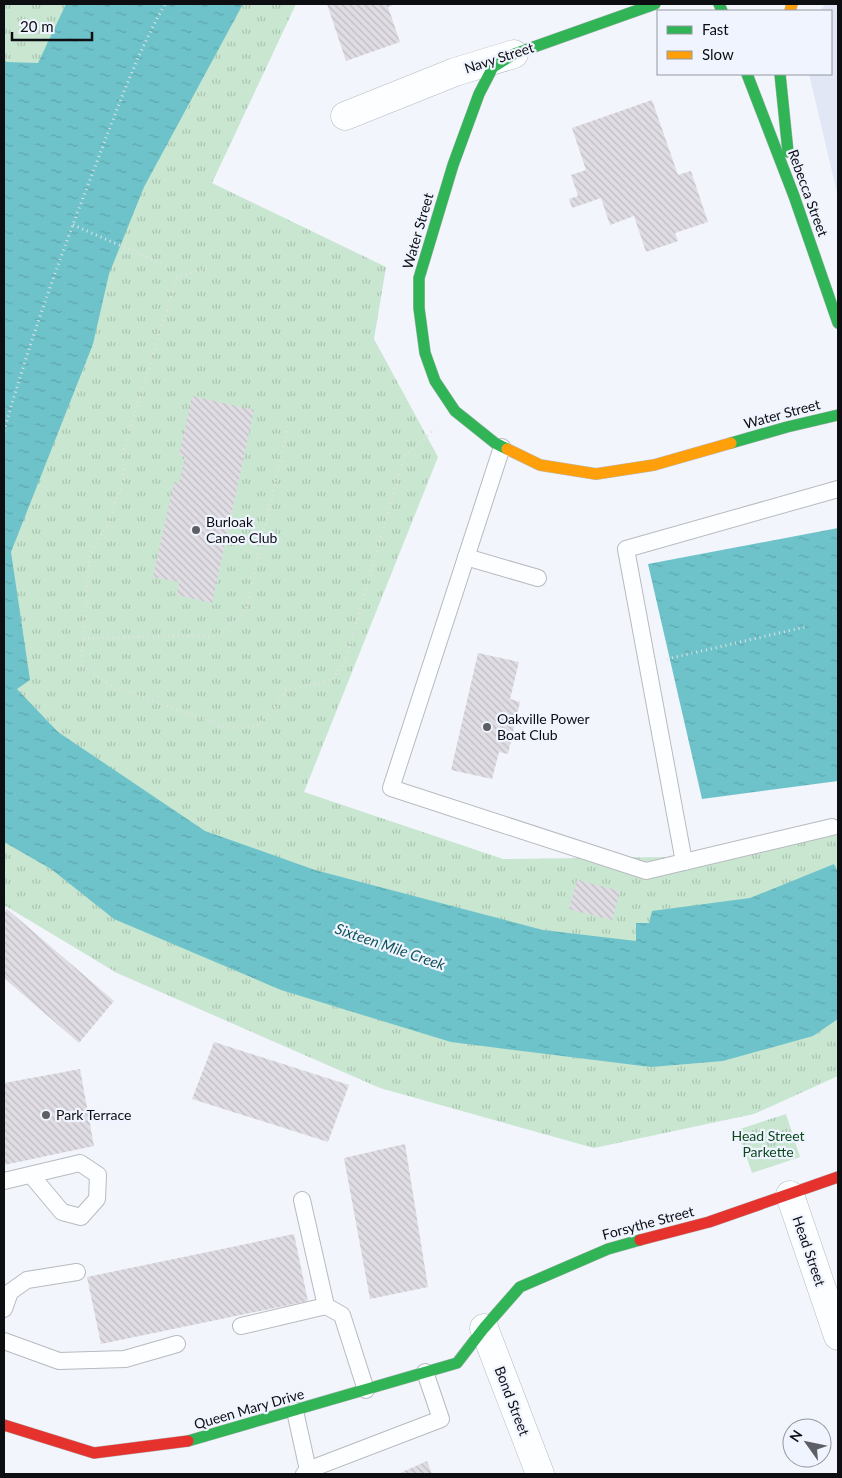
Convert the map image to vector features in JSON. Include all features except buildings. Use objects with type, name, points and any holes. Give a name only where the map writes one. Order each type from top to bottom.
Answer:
[{"type":"street","name":"Navy Street","points":[[345,116],[455,72],[514,54],[655,4]]},
{"type":"street","name":"Water Street","points":[[514,54],[493,67],[479,94],[453,165],[420,278],[419,308],[425,352],[435,381],[455,411],[495,444],[540,465],[596,474],[654,465],[787,427],[838,415]]},
{"type":"street","name":"Rebecca Street","points":[[747,75],[794,196],[838,323]]},
{"type":"street","points":[[780,75],[783,115],[794,196]]},
{"type":"street","name":"Forsythe Street","points":[[484,1328],[520,1287],[608,1249],[709,1222],[838,1177]]},
{"type":"street","name":"Head Street","points":[[790,1195],[838,1336]]},
{"type":"street","name":"Queen Mary Drive","points":[[4,1425],[94,1453],[196,1440],[457,1363],[484,1328]]},
{"type":"street","name":"Bond Street","points":[[484,1328],[540,1474]]},
{"type":"lane","points":[[502,447],[391,788],[646,871],[832,827]]},
{"type":"lane","points":[[684,862],[626,549],[838,489]]},
{"type":"lane","points":[[466,558],[538,578]]},
{"type":"lane","points":[[4,1181],[31,1175]]},
{"type":"lane","points":[[302,1200],[326,1306],[342,1316],[366,1390]]},
{"type":"lane","points":[[4,1309],[10,1292],[27,1280],[77,1272]]},
{"type":"lane","points":[[241,1326],[326,1306]]},
{"type":"lane","points":[[4,1341],[59,1361],[125,1359],[177,1344]]},
{"type":"lane","points":[[295,1411],[306,1472],[440,1419],[425,1372]]},
{"type":"path","points":[[4,431],[37,326],[73,225],[124,90],[154,23],[165,4]]},
{"type":"path","points":[[73,225],[165,265]]},
{"type":"path","points":[[206,269],[177,277],[123,452],[124,480],[108,524],[90,553],[81,665],[112,686],[228,728],[255,727],[273,710],[286,690],[332,680],[345,662],[404,457],[455,411]]},
{"type":"path","points":[[83,638],[214,636],[245,613],[289,422]]},
{"type":"path","points":[[662,660],[805,627]]},
{"type":"shaded area","points":[[826,4],[838,4],[838,197],[809,75],[832,75],[832,10],[821,10]]},
{"type":"green space","points":[[4,4],[296,4],[212,183],[386,267],[374,339],[438,457],[304,792],[503,859],[668,857],[838,833],[838,1076],[754,1114],[594,1148],[380,1088],[117,973],[4,905]]},
{"type":"green space","name":"Head Street Parkette","points":[[786,1114],[800,1157],[752,1173],[737,1130]]},
{"type":"water","name":"Sixteen Mile Creek","points":[[66,4],[243,4],[144,187],[109,274],[93,344],[11,552],[30,680],[17,689],[58,732],[205,831],[315,870],[543,930],[636,941],[636,923],[649,923],[652,911],[750,898],[834,864],[838,872],[838,1019],[813,1036],[723,1061],[651,1067],[451,1042],[281,990],[114,919],[51,869],[4,842],[4,60],[7,62],[38,63]]},
{"type":"water","points":[[838,528],[838,781],[702,799],[648,564]]},
{"type":"traffic: fast","points":[[507,449],[495,443],[455,411],[435,381],[425,353],[419,308],[419,278],[453,165],[479,94],[493,67],[514,54],[655,4]]},
{"type":"traffic: fast","points":[[719,4],[722,10]]},
{"type":"traffic: fast","points":[[747,75],[794,196],[838,323]]},
{"type":"traffic: fast","points":[[780,75],[788,152]]},
{"type":"traffic: fast","points":[[731,443],[838,415]]},
{"type":"traffic: fast","points":[[188,1441],[457,1363],[484,1328],[520,1287],[608,1249],[640,1240]]},
{"type":"traffic: slow","points":[[790,10],[792,4]]},
{"type":"traffic: slow","points":[[507,449],[540,465],[596,474],[654,465],[731,443]]},
{"type":"traffic: jam","points":[[640,1240],[709,1222],[838,1177]]},
{"type":"traffic: jam","points":[[4,1425],[94,1453],[188,1441]]},
{"type":"place","name":"Burloak Canoe Club","points":[[196,530]]},
{"type":"place","name":"Oakville Power Boat Club","points":[[487,727]]},
{"type":"place","name":"Park Terrace","points":[[46,1115]]}]
